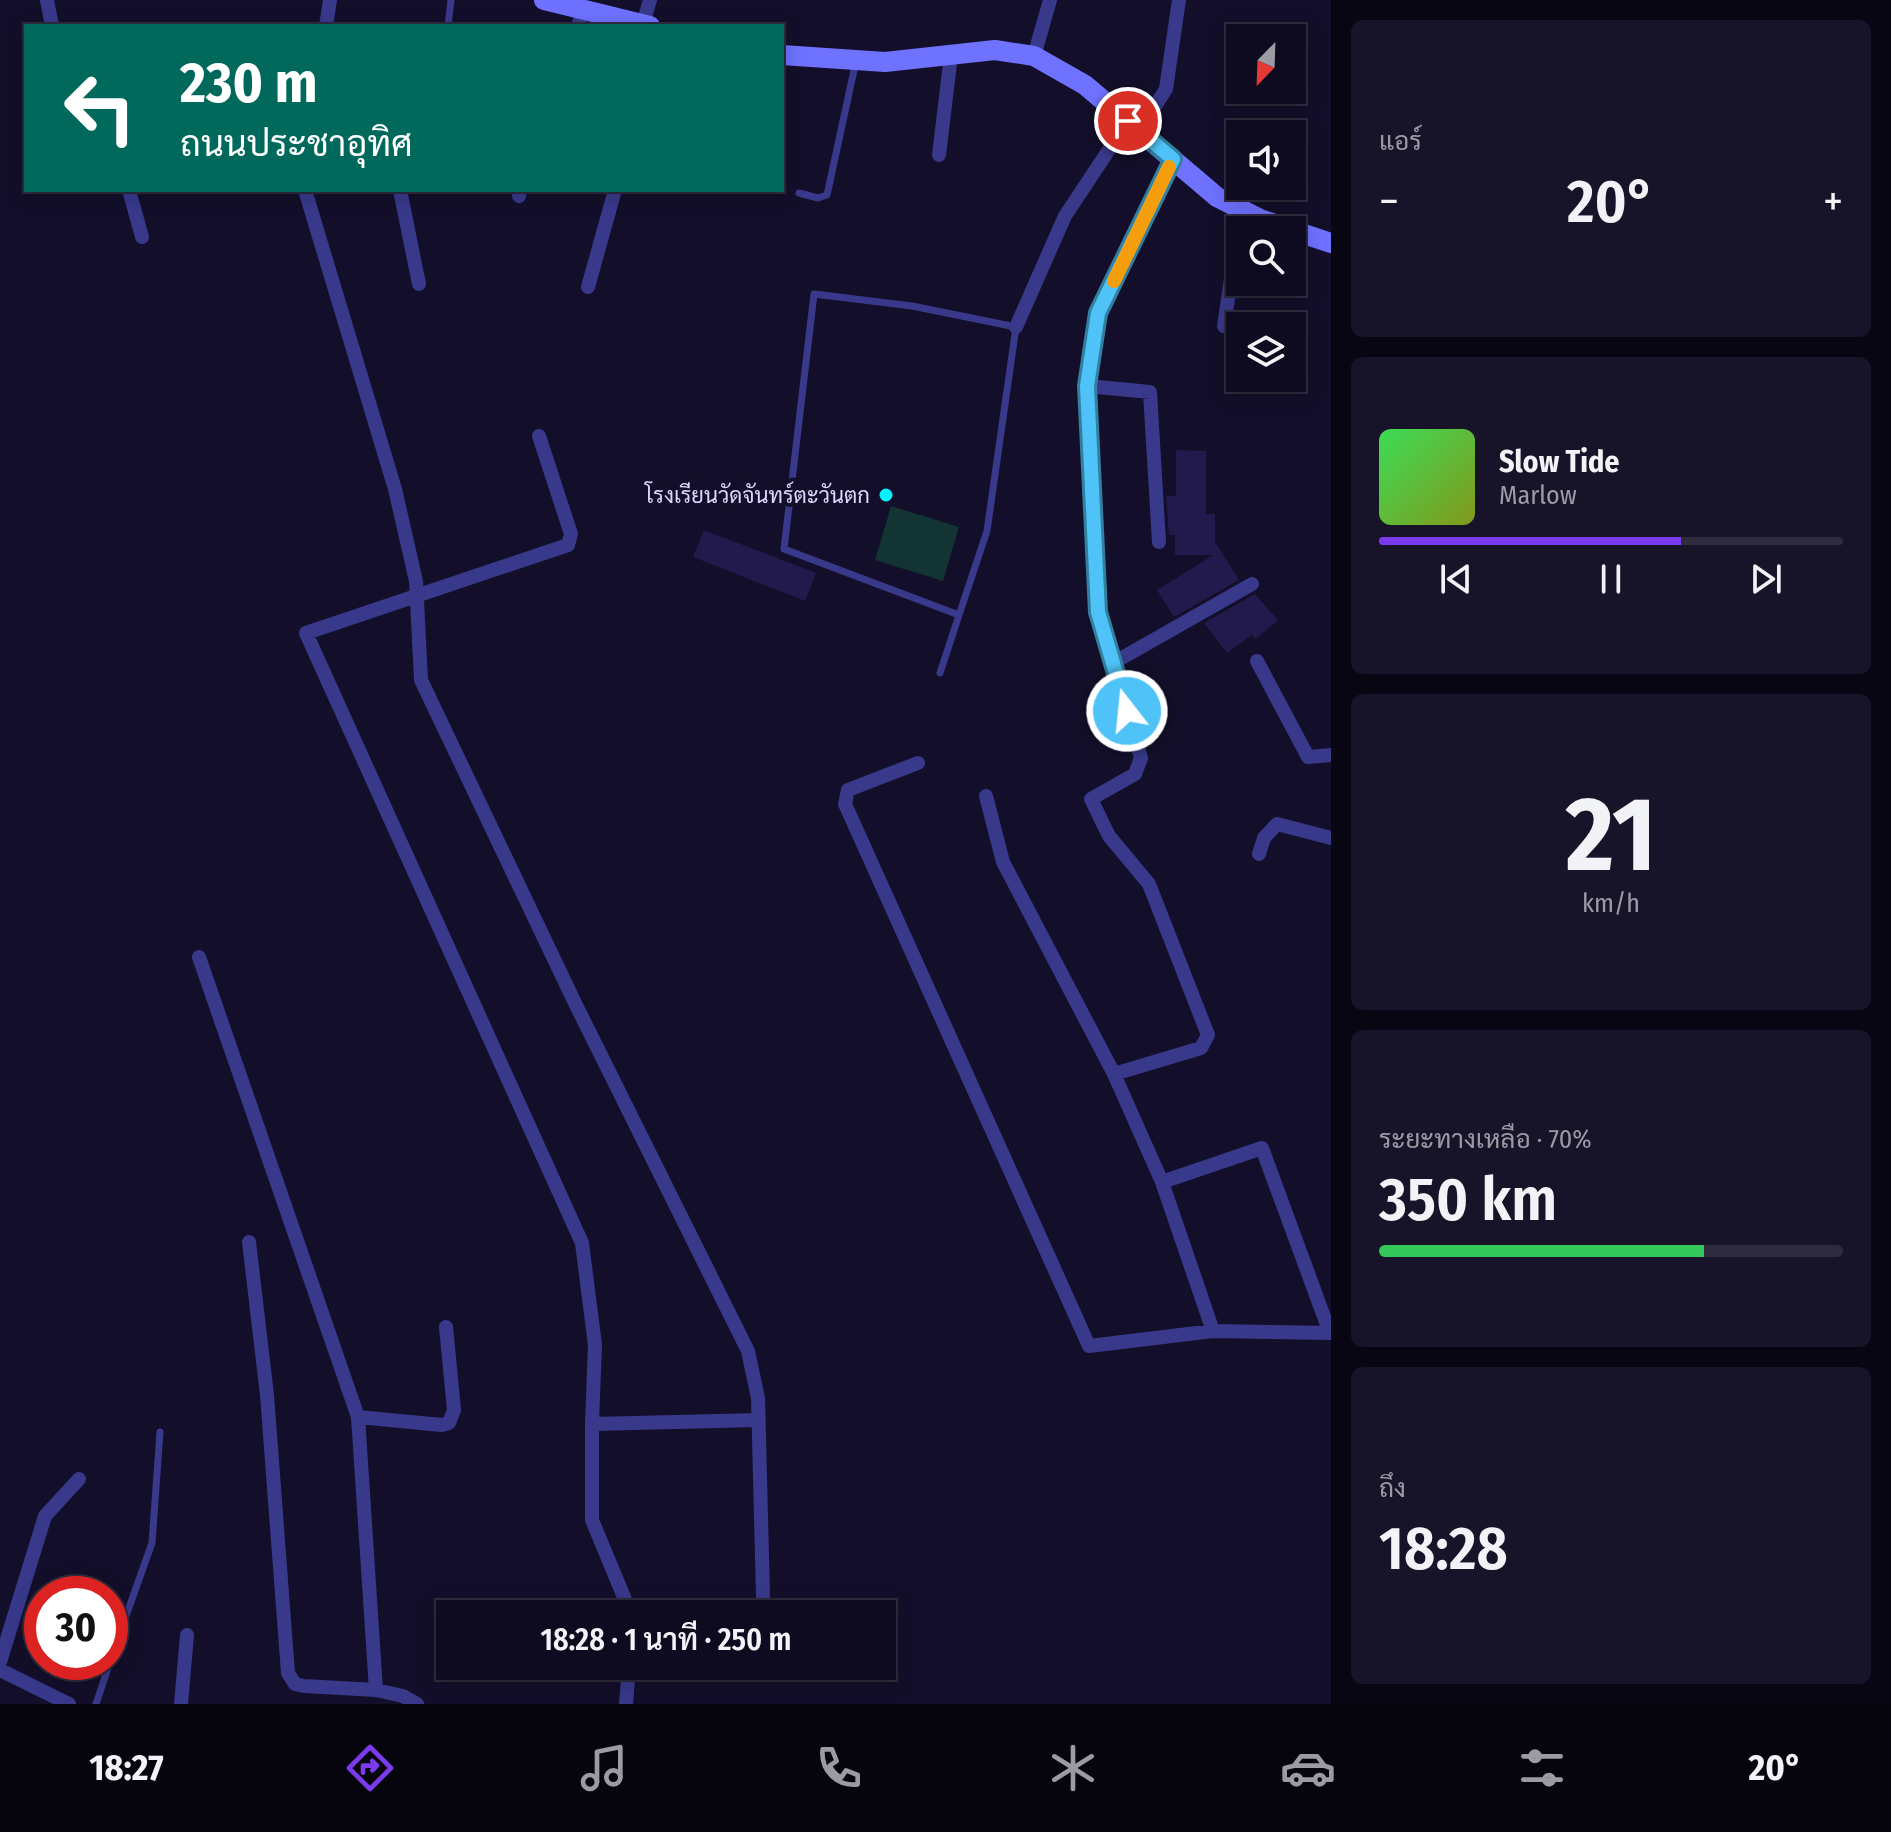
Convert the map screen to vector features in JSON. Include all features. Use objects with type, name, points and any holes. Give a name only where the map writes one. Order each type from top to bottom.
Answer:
[{"type":"street","points":[[47,0],[52,24]]},
{"type":"street","points":[[326,24],[330,0]]},
{"type":"street","points":[[544,0],[580,18],[637,24]]},
{"type":"street","points":[[646,24],[650,0]]},
{"type":"street","points":[[1034,56],[1050,0]]},
{"type":"street","points":[[1016,327],[1065,216],[1166,89],[1179,0]]},
{"type":"street","points":[[784,55],[885,62],[995,50],[1034,56],[1085,85],[1217,197],[1254,216]]},
{"type":"street","points":[[939,155],[951,55]]},
{"type":"street","points":[[1114,1074],[1201,1048],[1208,1035],[1149,884],[1109,836],[1091,799],[1135,774],[1141,758],[1098,612],[1087,386],[1098,313],[1173,159]]},
{"type":"street","points":[[130,192],[142,237]]},
{"type":"street","points":[[306,192],[395,489],[418,595],[421,680],[575,1003],[748,1351],[759,1420],[763,1596]]},
{"type":"street","points":[[400,192],[419,284]]},
{"type":"street","points":[[588,287],[614,192]]},
{"type":"street","points":[[1224,326],[1241,211]]},
{"type":"street","points":[[1306,235],[1331,243]]},
{"type":"street","points":[[1087,386],[1150,392],[1159,542]]},
{"type":"street","points":[[539,436],[571,534],[568,545],[306,633],[582,1243],[595,1345],[592,1520],[625,1600]]},
{"type":"street","points":[[1113,663],[1252,584]]},
{"type":"street","points":[[1257,661],[1308,757],[1331,755]]},
{"type":"street","points":[[918,763],[848,790],[845,804],[1089,1346],[1213,1331],[1330,1333],[1262,1148],[1162,1182]]},
{"type":"street","points":[[986,796],[1003,862],[1114,1074],[1162,1182],[1213,1331]]},
{"type":"street","points":[[1259,854],[1264,838],[1277,824],[1331,838]]},
{"type":"street","points":[[199,957],[358,1417],[376,1690]]},
{"type":"street","points":[[249,1242],[267,1395],[288,1673],[295,1684],[376,1690],[403,1696],[417,1704]]},
{"type":"street","points":[[358,1417],[442,1425],[449,1423],[454,1410],[446,1327]]},
{"type":"street","points":[[592,1424],[759,1420]]},
{"type":"street","points":[[0,1662],[45,1516],[79,1479]]},
{"type":"street","points":[[181,1704],[187,1635]]},
{"type":"street","points":[[0,1670],[69,1704]]},
{"type":"street","points":[[626,1704],[628,1680]]},
{"type":"lane","points":[[448,24],[451,0]]},
{"type":"lane","points":[[799,193],[818,198],[827,195],[856,60]]},
{"type":"lane","points":[[940,673],[987,531],[1016,327],[912,306],[814,294],[784,549],[959,615]]},
{"type":"lane","points":[[128,1611],[152,1543],[160,1432]]},
{"type":"lane","points":[[96,1704],[104,1680]]},
{"type":"green space","points":[[891,506],[959,527],[943,581],[875,560]]},
{"type":"building","points":[[1176,450],[1206,451],[1206,514],[1215,514],[1215,542],[1239,580],[1174,617],[1157,590],[1213,555],[1175,555],[1175,535],[1169,535],[1166,496],[1176,496]]},
{"type":"building","points":[[704,530],[816,573],[805,601],[693,557]]},
{"type":"building","points":[[1255,594],[1278,620],[1256,639],[1252,635],[1227,653],[1204,623]]},
{"type":"slow traffic","points":[[1114,281],[1169,167]]},
{"type":"place","name":"โรงเรียนวัดจันทร์ตะวันตก","points":[[886,495]]},
{"type":"route","points":[[1127,711],[1098,612],[1087,386],[1098,313],[1173,159],[1128,121]]}]
